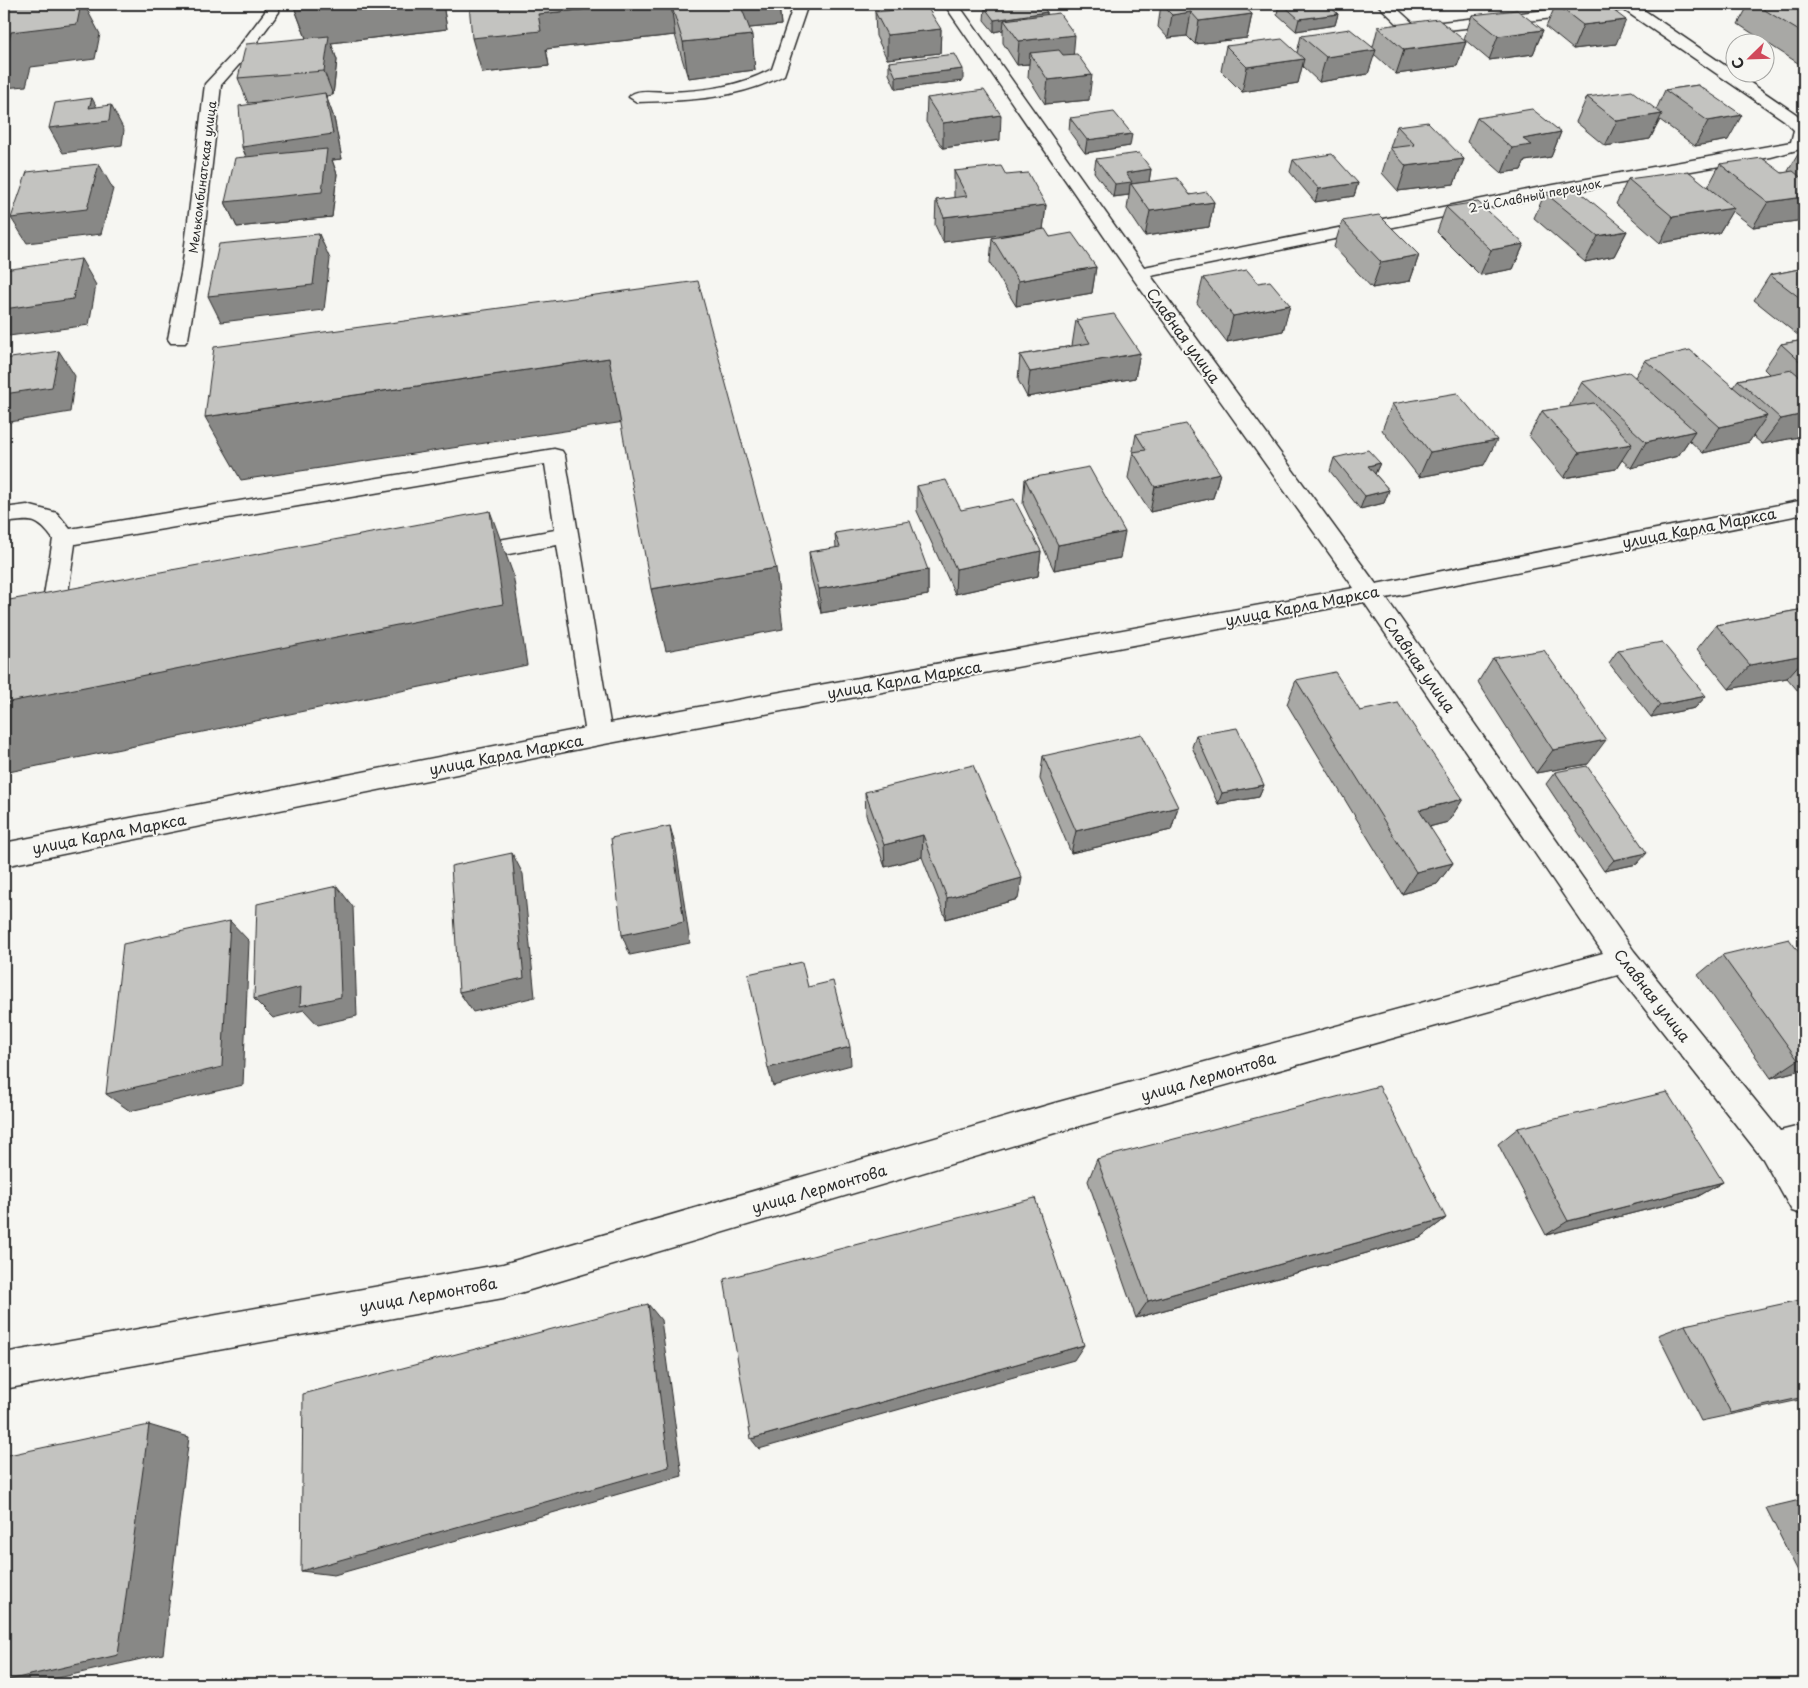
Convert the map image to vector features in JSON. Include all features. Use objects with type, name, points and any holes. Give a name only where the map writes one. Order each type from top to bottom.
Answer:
[{"type":"street","name":"Мелькомбинатская улица","points":[[178,339],[191,269],[213,84],[239,56],[272,12],[272,4]]},
{"type":"street","points":[[637,97],[696,95],[762,82],[778,72],[801,4]]},
{"type":"street","name":"Славная улица","points":[[951,4],[1139,274],[1370,593],[1624,960],[1774,1148],[1804,1199]]},
{"type":"street","name":"2-й Славный переулок","points":[[1139,274],[1537,193],[1771,152],[1798,145],[1802,129],[1790,117],[1628,5],[1412,30],[1384,4]]},
{"type":"street","points":[[64,538],[554,456],[599,735]]},
{"type":"street","name":"улица Карла Маркса","points":[[4,854],[599,735],[1370,593],[1804,506]]},
{"type":"street","points":[[4,516],[26,512],[48,518],[64,538],[51,629],[70,625]]},
{"type":"street","points":[[440,558],[567,535]]},
{"type":"street","name":"улица Лермонтова","points":[[4,1371],[503,1281],[1056,1118],[1624,960]]},
{"type":"street","points":[[1774,1148],[1804,1140]]},
{"type":"building","points":[[4,4],[81,4],[77,24],[11,32],[6,50],[4,51]]},
{"type":"building","points":[[469,4],[641,4],[538,14],[541,31],[472,38]]},
{"type":"building","points":[[671,4],[740,4],[752,35],[683,42]]},
{"type":"building","points":[[999,4],[1039,4],[1047,12],[994,20],[985,8],[1001,6]]},
{"type":"building","points":[[1161,4],[1241,4],[1252,14],[1199,21],[1191,12],[1172,15]]},
{"type":"building","points":[[1282,4],[1327,4],[1338,14],[1299,19]]},
{"type":"building","points":[[1556,4],[1605,4],[1626,20],[1583,25]]},
{"type":"building","points":[[1755,4],[1804,4],[1804,34]]},
{"type":"building","points":[[927,7],[941,29],[887,35],[875,12]]},
{"type":"building","points":[[1517,10],[1543,30],[1498,36],[1472,15]]},
{"type":"building","points":[[1059,13],[1075,35],[1019,41],[1004,20]]},
{"type":"building","points":[[1438,19],[1466,42],[1404,50],[1378,27]]},
{"type":"building","points":[[1350,29],[1376,50],[1326,57],[1301,36]]},
{"type":"building","points":[[329,36],[324,71],[238,78],[246,44]]},
{"type":"building","points":[[1282,39],[1304,59],[1247,67],[1226,46]]},
{"type":"building","points":[[1059,50],[1063,55],[1077,54],[1092,75],[1048,80],[1030,53]]},
{"type":"building","points":[[955,54],[963,69],[896,77],[889,62]]},
{"type":"building","points":[[1698,85],[1742,115],[1708,121],[1665,90]]},
{"type":"building","points":[[984,90],[1001,115],[943,123],[927,98]]},
{"type":"building","points":[[1632,91],[1662,114],[1617,121],[1587,97]]},
{"type":"building","points":[[325,93],[333,134],[242,147],[239,106]]},
{"type":"building","points":[[92,98],[89,108],[111,105],[109,121],[49,128],[55,103]]},
{"type":"building","points":[[1532,109],[1561,132],[1523,139],[1532,145],[1512,148],[1477,118]]},
{"type":"building","points":[[1114,112],[1132,134],[1087,140],[1070,118]]},
{"type":"building","points":[[1428,122],[1464,159],[1406,166],[1390,148],[1415,145],[1397,126]]},
{"type":"building","points":[[327,149],[322,192],[225,202],[235,158]]},
{"type":"building","points":[[1139,153],[1151,169],[1126,173],[1132,182],[1115,184],[1096,159]]},
{"type":"building","points":[[1332,154],[1358,183],[1319,189],[1293,160]]},
{"type":"building","points":[[1762,158],[1782,173],[1793,171],[1804,180],[1804,197],[1768,202],[1720,164]]},
{"type":"building","points":[[99,164],[87,209],[11,218],[27,172]]},
{"type":"building","points":[[1001,166],[1006,175],[1028,173],[1046,205],[944,217],[936,200],[967,196],[954,171]]},
{"type":"building","points":[[1688,171],[1734,208],[1673,217],[1628,179]]},
{"type":"building","points":[[1177,178],[1190,195],[1207,192],[1214,202],[1150,211],[1131,184]]},
{"type":"building","points":[[1574,187],[1627,231],[1598,236],[1545,193]]},
{"type":"building","points":[[1478,202],[1524,244],[1491,250],[1446,207]]},
{"type":"building","points":[[1379,215],[1419,255],[1381,262],[1342,221]]},
{"type":"building","points":[[1045,229],[1050,237],[1072,233],[1096,267],[1018,281],[992,238]]},
{"type":"building","points":[[319,234],[313,285],[208,296],[219,244]]},
{"type":"building","points":[[81,259],[73,299],[4,309],[4,270]]},
{"type":"building","points":[[1804,268],[1804,301],[1770,275]]},
{"type":"building","points":[[1247,270],[1258,283],[1270,281],[1290,305],[1233,316],[1203,278]]},
{"type":"building","points":[[698,281],[776,568],[651,589],[609,358],[205,417],[214,347]]},
{"type":"building","points":[[1114,314],[1140,353],[1030,372],[1020,355],[1090,343],[1076,320]]},
{"type":"building","points":[[1804,340],[1804,365],[1781,344]]},
{"type":"building","points":[[1690,350],[1767,416],[1720,427],[1645,360]]},
{"type":"building","points":[[59,351],[52,387],[4,394],[4,359]]},
{"type":"building","points":[[1792,370],[1804,380],[1804,414],[1781,419],[1738,380]]},
{"type":"building","points":[[1629,372],[1695,431],[1646,442],[1582,382]]},
{"type":"building","points":[[1457,393],[1497,440],[1430,452],[1392,404]]},
{"type":"building","points":[[1594,403],[1632,444],[1579,453],[1542,411]]},
{"type":"building","points":[[1186,424],[1220,473],[1155,487],[1133,452],[1146,450],[1136,434]]},
{"type":"building","points":[[1368,450],[1380,463],[1368,466],[1389,490],[1365,496],[1334,458]]},
{"type":"building","points":[[1089,467],[1125,532],[1058,545],[1025,479]]},
{"type":"building","points":[[946,480],[961,510],[1014,499],[1041,551],[956,569],[917,486]]},
{"type":"building","points":[[490,511],[503,604],[4,703],[4,601]]},
{"type":"building","points":[[910,521],[928,570],[819,589],[809,552],[840,547],[835,533]]},
{"type":"building","points":[[1804,609],[1804,655],[1750,665],[1716,625]]},
{"type":"building","points":[[1662,642],[1706,696],[1660,705],[1618,650]]},
{"type":"building","points":[[1544,650],[1606,740],[1553,750],[1493,658]]},
{"type":"building","points":[[1335,672],[1360,711],[1398,703],[1463,799],[1419,810],[1453,863],[1416,872],[1296,680]]},
{"type":"building","points":[[1237,728],[1264,785],[1222,793],[1196,735]]},
{"type":"building","points":[[1142,734],[1178,807],[1076,831],[1043,756]]},
{"type":"building","points":[[973,765],[1022,878],[947,898],[923,835],[884,845],[865,792]]},
{"type":"building","points":[[1587,766],[1647,853],[1614,860],[1555,772]]},
{"type":"building","points":[[670,826],[684,922],[622,935],[611,838]]},
{"type":"building","points":[[512,853],[524,978],[459,992],[451,866]]},
{"type":"building","points":[[337,886],[341,997],[300,1006],[301,987],[254,999],[257,904]]},
{"type":"building","points":[[230,921],[222,1067],[106,1094],[123,944]]},
{"type":"building","points":[[1789,939],[1804,959],[1804,1058],[1798,1060],[1722,955]]},
{"type":"building","points":[[802,962],[808,987],[833,981],[850,1047],[768,1068],[748,974]]},
{"type":"building","points":[[1379,1086],[1446,1218],[1148,1301],[1097,1159]]},
{"type":"building","points":[[1667,1092],[1723,1182],[1568,1221],[1518,1128]]},
{"type":"building","points":[[1035,1198],[1084,1345],[751,1439],[724,1279]]},
{"type":"building","points":[[1800,1300],[1804,1306],[1804,1397],[1731,1413],[1685,1325]]},
{"type":"building","points":[[648,1304],[669,1467],[301,1571],[303,1394]]},
{"type":"building","points":[[149,1425],[118,1655],[4,1681],[4,1456]]},
{"type":"building","points":[[1804,1501],[1804,1512],[1799,1503]]}]
